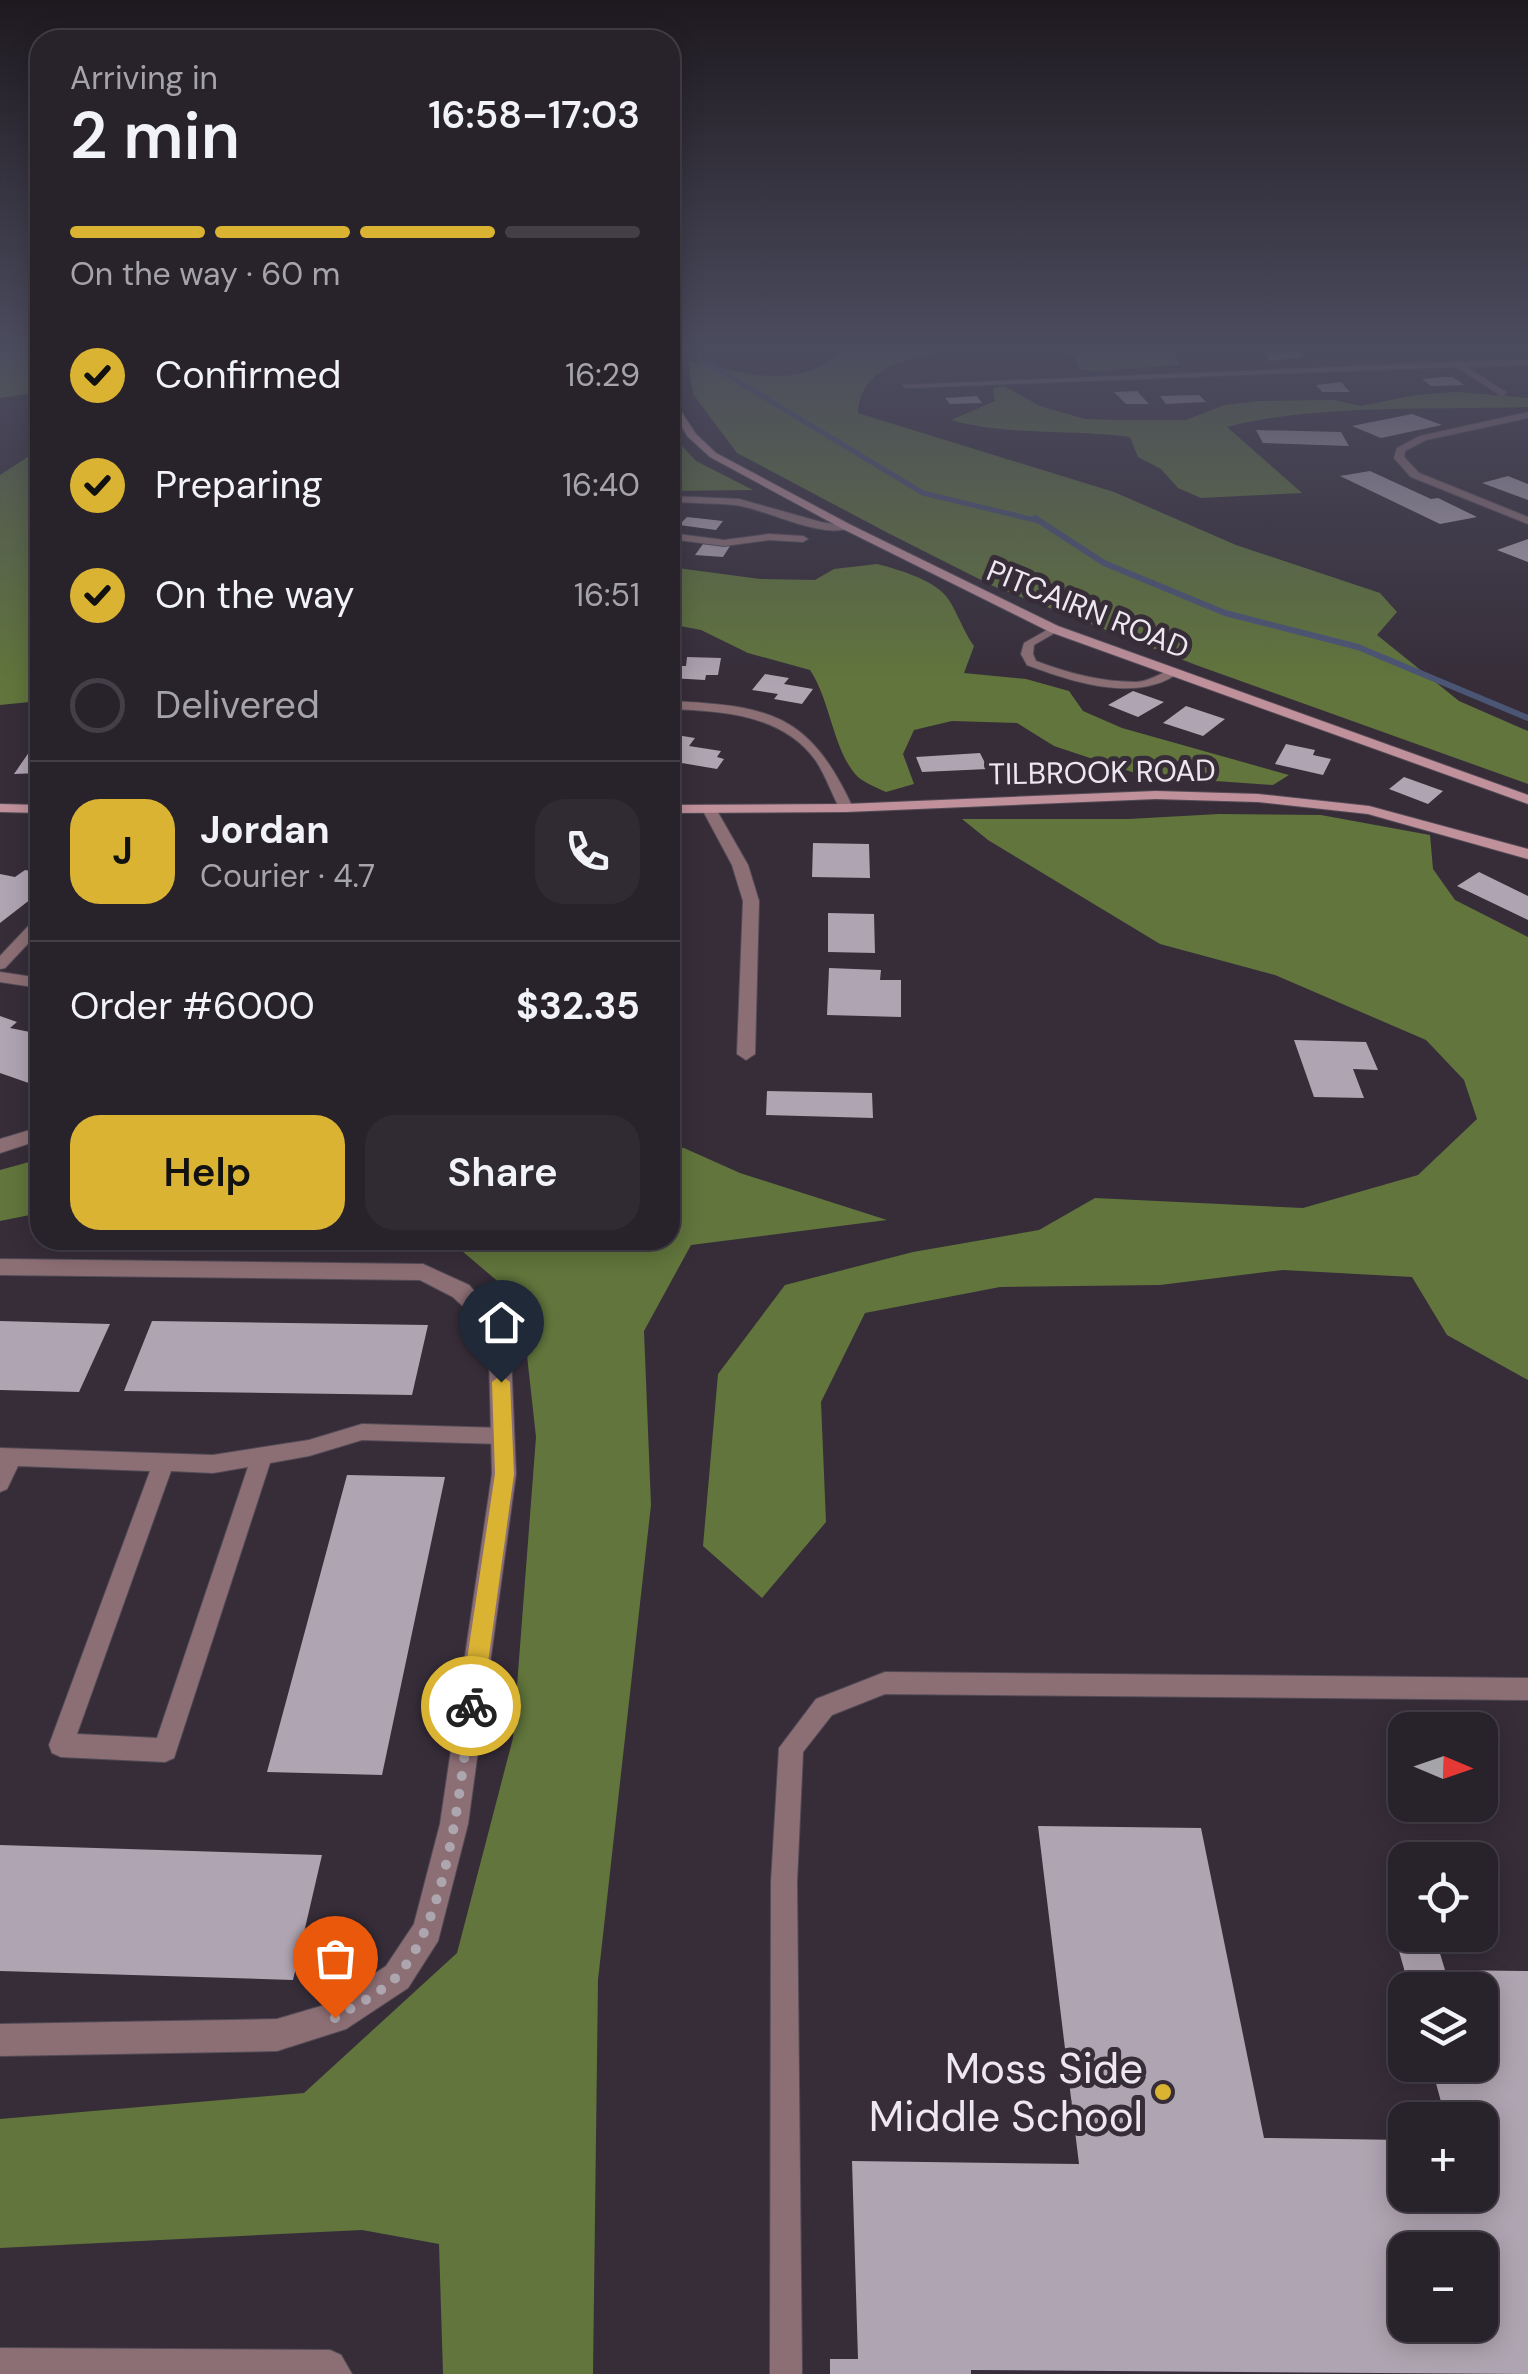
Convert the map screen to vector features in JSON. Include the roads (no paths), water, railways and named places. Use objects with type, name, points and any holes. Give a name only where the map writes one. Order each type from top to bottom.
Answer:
[{"type":"street","name":"PITCAIRN ROAD","points":[[726,462],[847,527],[1054,628],[1528,800]]},
{"type":"street","points":[[1403,462],[1415,474],[1528,521]]},
{"type":"street","points":[[680,499],[739,502],[820,525],[847,527]]},
{"type":"street","points":[[680,705],[750,713],[798,736],[815,750],[827,768],[846,808]]},
{"type":"street","name":"TILBROOK ROAD","points":[[680,809],[846,808],[1072,796],[1258,798],[1369,810],[1528,854]]},
{"type":"street","points":[[0,808],[30,809]]},
{"type":"street","points":[[709,808],[740,866],[751,900],[746,1054]]},
{"type":"street","points":[[0,977],[30,982]]},
{"type":"street","points":[[0,1146],[30,1136]]},
{"type":"street","points":[[0,1267],[423,1272],[461,1292],[482,1312],[500,1355],[504,1474],[454,1824],[426,1930],[398,1977],[335,2018],[278,2035],[0,2040]]},
{"type":"lane","points":[[680,537],[724,543],[769,536],[802,539]]},
{"type":"lane","points":[[1054,628],[1029,642],[1027,654],[1032,662],[1068,674],[1138,685],[1174,672]]},
{"type":"lane","points":[[0,964],[30,932]]},
{"type":"lane","points":[[0,1484],[6,1457],[213,1464],[309,1448],[362,1432],[503,1436]]},
{"type":"lane","points":[[164,1462],[61,1745],[165,1750],[262,1456]]},
{"type":"lane","points":[[786,2374],[784,1882],[791,1748],[824,1707],[886,1684],[1528,1689]]},
{"type":"lane","points":[[0,2364],[330,2366],[336,2374]]},
{"type":"waterway","points":[[871,462],[923,493],[1039,521]]},
{"type":"waterway","points":[[1035,518],[1104,563],[1225,613],[1358,647],[1528,718]]},
{"type":"place","name":"Moss Side Middle School","points":[[1163,2092]]}]
